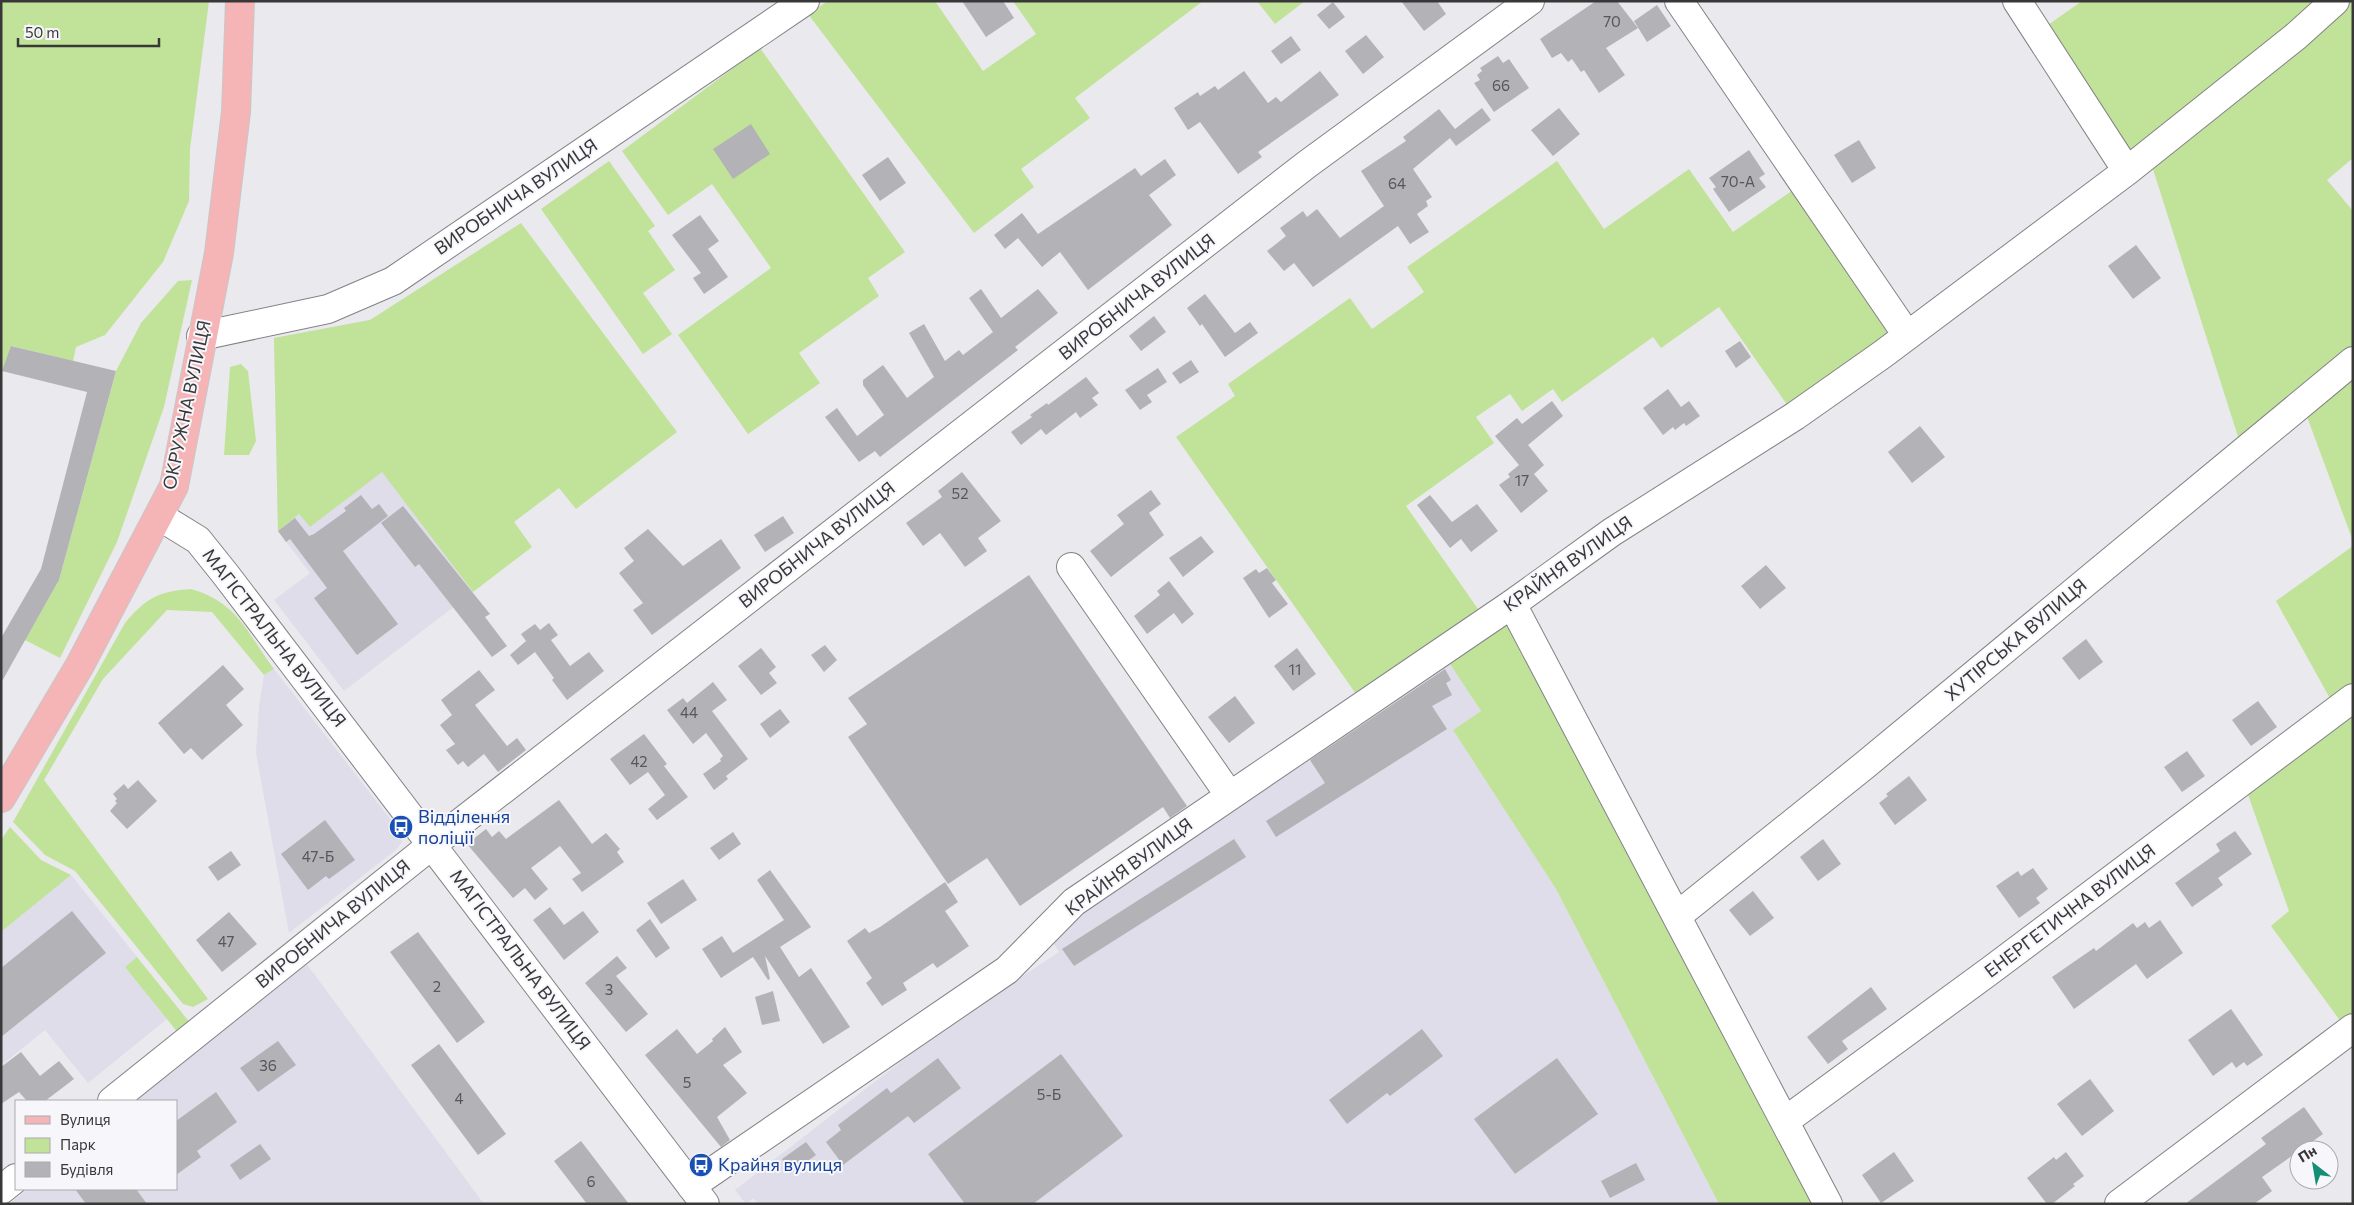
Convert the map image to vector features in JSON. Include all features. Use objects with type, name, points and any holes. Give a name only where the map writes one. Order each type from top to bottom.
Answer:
[{"type":"main road","name":"ОКРУЖНА ВУЛИЦЯ","points":[[1,798],[80,665],[174,486],[219,253],[236,112],[240,1]]},
{"type":"street","name":"ВИРОБНИЧА ВУЛИЦЯ","points":[[202,336],[328,309],[393,281],[804,1]]},
{"type":"street","name":"ВИРОБНИЧА ВУЛИЦЯ","points":[[113,1100],[433,844],[1306,165],[1530,1]]},
{"type":"street","points":[[1679,1],[1907,335]]},
{"type":"street","points":[[2017,1],[2127,170]]},
{"type":"street","name":"КРАЙНЯ ВУЛИЦЯ","points":[[698,1195],[1007,970],[1074,902],[1512,604],[1612,532],[1795,416],[1907,335],[2127,170],[2287,43],[2330,3]]},
{"type":"street","name":"ХУТІРСЬКА ВУЛИЦЯ","points":[[1677,916],[1865,765],[2353,361]]},
{"type":"street","name":"МАГІСТРАЛЬНА ВУЛИЦЯ","points":[[158,516],[198,540],[433,844],[698,1195]]},
{"type":"street","points":[[1071,567],[1230,796]]},
{"type":"street","points":[[1512,604],[1828,1204]]},
{"type":"street","name":"ЕНЕРГЕТИЧНА ВУЛИЦЯ","points":[[1785,1121],[2007,959],[2353,698]]},
{"type":"street","points":[[2119,1204],[2353,1028]]},
{"type":"street","points":[[1,1190],[15,1179]]},
{"type":"shaded area","points":[[370,320],[409,507],[473,592],[344,691],[274,600],[310,573],[278,531],[274,338]]},
{"type":"shaded area","points":[[1448,661],[1481,711],[1453,730],[1556,889],[1719,1204],[758,1204],[753,1198],[746,1204],[735,1190],[943,1029],[1059,952],[1050,938],[1078,910]]},
{"type":"shaded area","points":[[274,669],[401,833],[402,842],[397,849],[289,933],[256,753],[259,706],[264,675]]},
{"type":"shaded area","points":[[71,875],[137,957],[125,967],[167,1019],[88,1083],[45,1030],[4,1063],[1,1060],[1,932]]},
{"type":"shaded area","points":[[306,963],[484,1204],[9,1204],[27,1190],[178,1190],[178,1100],[137,1100]]},
{"type":"green space","points":[[1,1],[209,1],[190,149],[189,201],[163,262],[105,335],[76,347],[73,361],[12,346],[1,374]]},
{"type":"green space","points":[[828,1],[935,1],[983,71],[1036,34],[1013,1],[1203,1],[1075,98],[1090,118],[1021,169],[1034,187],[974,233],[808,14]]},
{"type":"green space","points":[[1257,1],[1305,1],[1275,24]]},
{"type":"green space","points":[[2082,1],[2311,1],[2315,7],[2131,156],[2048,25]]},
{"type":"green space","points":[[2348,1],[2353,1],[2353,158],[2327,180],[2353,211],[2353,350],[2240,443],[2151,163]]},
{"type":"green space","points":[[760,48],[905,252],[868,278],[879,296],[799,353],[820,383],[748,434],[678,335],[771,268],[712,184],[668,215],[622,151]]},
{"type":"green space","points":[[609,161],[655,226],[648,231],[675,270],[643,293],[672,334],[643,354],[541,209]]},
{"type":"green space","points":[[1557,161],[1604,229],[1689,169],[1733,232],[1793,190],[1893,333],[1788,406],[1719,307],[1661,348],[1653,337],[1562,402],[1553,389],[1522,411],[1510,394],[1476,417],[1494,443],[1406,506],[1478,609],[1356,694],[1176,437],[1235,396],[1228,384],[1350,298],[1372,329],[1424,292],[1407,267]]},
{"type":"green space","points":[[521,223],[677,432],[576,509],[559,488],[514,522],[532,547],[473,592],[382,472],[310,527],[299,514],[278,531],[274,338],[370,320]]},
{"type":"green space","points":[[192,280],[164,407],[117,542],[60,658],[25,640],[59,580],[116,371],[141,323],[178,281]]},
{"type":"green space","points":[[241,364],[248,371],[256,441],[249,455],[224,455],[230,367]]},
{"type":"green space","points":[[2353,375],[2353,541],[2306,414]]},
{"type":"green space","points":[[2353,546],[2353,687],[2332,702],[2276,601]]},
{"type":"green space","points":[[191,589],[220,602],[231,611],[240,620],[274,669],[264,675],[212,612],[167,610],[103,679],[44,780],[208,999],[193,1007],[183,1004],[75,871],[45,855],[13,822],[125,623],[140,607],[154,597],[170,592]]},
{"type":"green space","points":[[1506,620],[1816,1204],[1719,1204],[1556,889],[1453,730],[1481,711],[1448,661]]},
{"type":"green space","points":[[2353,708],[2353,1018],[2344,1026],[2271,926],[2289,911],[2246,789]]},
{"type":"green space","points":[[10,827],[41,860],[71,875],[1,932],[1,840]]},
{"type":"green space","points":[[137,957],[191,1024],[179,1034],[125,967]]},
{"type":"building","points":[[962,1],[1003,1],[1014,18],[986,37]]},
{"type":"building","points":[[1401,1],[1437,1],[1446,14],[1424,31]]},
{"type":"building","points":[[1596,1],[1617,1],[1638,28],[1606,48],[1625,75],[1599,93],[1584,70],[1581,72],[1572,59],[1568,62],[1561,53],[1552,58],[1540,39]]},
{"type":"building","points":[[1333,2],[1345,17],[1329,29],[1317,15]]},
{"type":"building","points":[[1657,5],[1671,26],[1647,42],[1634,21]]},
{"type":"building","points":[[1366,35],[1384,57],[1363,74],[1345,51]]},
{"type":"building","points":[[1291,36],[1301,50],[1281,64],[1271,51]]},
{"type":"building","points":[[1498,56],[1503,63],[1509,59],[1529,88],[1494,112],[1474,83],[1480,80],[1477,75],[1482,71],[1480,68]]},
{"type":"building","points":[[1244,71],[1268,103],[1276,97],[1281,102],[1320,71],[1339,95],[1258,152],[1262,157],[1238,174],[1200,122],[1188,130],[1174,108],[1198,92],[1200,96],[1215,86],[1218,90]]},
{"type":"building","points":[[1482,108],[1491,120],[1456,146],[1450,138],[1413,169],[1432,197],[1426,201],[1428,206],[1417,214],[1429,232],[1410,244],[1398,226],[1313,287],[1294,263],[1284,271],[1267,251],[1286,236],[1280,228],[1303,211],[1307,217],[1317,209],[1340,238],[1384,206],[1361,171],[1406,141],[1403,137],[1439,109],[1455,129]]},
{"type":"building","points":[[1559,108],[1580,134],[1553,156],[1531,130]]},
{"type":"building","points":[[751,124],[770,154],[733,179],[713,149]]},
{"type":"building","points":[[1859,140],[1876,168],[1852,183],[1834,155]]},
{"type":"building","points":[[1749,150],[1765,174],[1759,178],[1766,187],[1729,212],[1713,189],[1716,187],[1709,178]]},
{"type":"building","points":[[888,157],[906,183],[880,201],[862,175]]},
{"type":"building","points":[[1165,159],[1176,175],[1149,195],[1172,225],[1088,290],[1060,252],[1042,267],[1018,238],[1005,249],[994,235],[1022,213],[1038,234],[1135,168],[1141,176]]},
{"type":"building","points":[[700,215],[719,241],[708,249],[728,277],[704,294],[693,278],[701,273],[672,235]]},
{"type":"building","points":[[2136,245],[2161,278],[2133,299],[2108,266]]},
{"type":"building","points":[[981,289],[1001,318],[1038,289],[1058,313],[1015,347],[1018,350],[880,457],[875,451],[859,462],[825,417],[837,408],[857,436],[884,415],[863,385],[863,380],[883,365],[907,398],[934,377],[909,333],[924,324],[945,361],[959,350],[963,355],[993,332],[969,298]]},
{"type":"building","points":[[1205,294],[1235,333],[1250,322],[1258,333],[1225,357],[1202,324],[1200,326],[1187,308]]},
{"type":"building","points":[[1154,316],[1166,332],[1141,351],[1129,336]]},
{"type":"building","points":[[1740,341],[1751,357],[1736,368],[1725,351]]},
{"type":"building","points":[[11,346],[116,371],[59,580],[1,683],[1,638],[41,569],[87,392],[2,371]]},
{"type":"building","points":[[1191,360],[1199,372],[1180,384],[1172,373]]},
{"type":"building","points":[[1158,368],[1167,382],[1147,395],[1152,402],[1140,410],[1125,390]]},
{"type":"building","points":[[1086,377],[1099,393],[1092,398],[1098,405],[1080,418],[1076,412],[1046,435],[1041,429],[1021,445],[1011,432],[1032,417],[1030,415],[1047,403],[1048,405]]},
{"type":"building","points":[[1668,389],[1681,407],[1689,401],[1700,416],[1686,426],[1684,423],[1675,430],[1673,427],[1663,435],[1643,408]]},
{"type":"building","points":[[1552,401],[1563,416],[1528,445],[1544,465],[1534,474],[1548,491],[1521,513],[1499,485],[1510,477],[1508,474],[1519,465],[1495,436],[1517,418],[1522,424]]},
{"type":"building","points":[[1920,426],[1945,457],[1912,483],[1888,452]]},
{"type":"building","points":[[962,472],[1001,521],[978,538],[987,551],[965,567],[940,533],[923,546],[906,523],[942,497],[938,491]]},
{"type":"building","points":[[1151,490],[1161,504],[1149,513],[1164,535],[1111,577],[1090,551],[1124,524],[1117,515]]},
{"type":"building","points":[[361,495],[372,509],[379,504],[388,516],[343,551],[398,624],[357,655],[314,598],[327,588],[290,539],[286,542],[278,531],[295,518],[309,536],[314,534],[346,511],[344,508]]},
{"type":"building","points":[[1430,495],[1452,522],[1477,504],[1498,531],[1471,552],[1461,539],[1450,548],[1417,505]]},
{"type":"building","points":[[403,506],[490,614],[485,617],[507,646],[492,657],[419,564],[415,567],[381,523]]},
{"type":"building","points":[[783,516],[794,533],[765,552],[754,535]]},
{"type":"building","points":[[648,529],[683,566],[721,539],[741,568],[652,635],[633,610],[643,603],[619,573],[634,561],[624,548]]},
{"type":"building","points":[[1201,536],[1214,552],[1183,577],[1169,558]]},
{"type":"building","points":[[1766,565],[1786,588],[1760,609],[1741,586]]},
{"type":"building","points":[[1267,568],[1276,580],[1272,583],[1288,604],[1269,618],[1243,578],[1256,569],[1259,573]]},
{"type":"building","points":[[1029,575],[1187,806],[1170,818],[1163,807],[1020,906],[987,858],[948,884],[848,737],[867,724],[848,698]]},
{"type":"building","points":[[1169,581],[1194,614],[1182,624],[1174,613],[1147,634],[1134,616],[1160,595],[1157,591]]},
{"type":"building","points":[[549,623],[558,635],[551,640],[570,666],[589,652],[604,671],[567,700],[535,652],[518,665],[510,655],[526,641],[521,634],[535,624],[540,630]]},
{"type":"building","points":[[2086,639],[2103,662],[2079,680],[2062,658]]},
{"type":"building","points":[[825,645],[837,660],[824,672],[811,655]]},
{"type":"building","points":[[761,648],[776,667],[769,673],[777,683],[761,695],[738,666]]},
{"type":"building","points":[[1297,648],[1316,674],[1293,691],[1274,666]]},
{"type":"building","points":[[223,665],[244,689],[226,705],[243,725],[202,760],[191,748],[184,754],[158,723]]},
{"type":"building","points":[[1445,669],[1451,680],[1446,683],[1452,695],[1432,706],[1447,729],[1276,837],[1266,821],[1325,783],[1310,760]]},
{"type":"building","points":[[479,670],[495,690],[475,705],[507,746],[517,738],[526,750],[498,772],[484,754],[468,767],[463,761],[458,765],[446,750],[455,744],[440,725],[452,715],[441,700]]},
{"type":"building","points":[[713,682],[727,700],[712,711],[748,759],[726,776],[728,779],[714,790],[703,774],[721,761],[720,759],[723,756],[706,733],[693,744],[667,710],[683,698],[687,703]]},
{"type":"building","points":[[1235,696],[1255,723],[1229,743],[1208,717]]},
{"type":"building","points":[[2258,701],[2277,727],[2251,746],[2232,720]]},
{"type":"building","points":[[780,709],[790,722],[770,738],[760,724]]},
{"type":"building","points":[[644,734],[667,764],[664,766],[688,797],[657,820],[648,809],[665,795],[648,772],[630,785],[610,759]]},
{"type":"building","points":[[2187,751],[2205,776],[2182,792],[2164,767]]},
{"type":"building","points":[[1909,776],[1927,800],[1895,825],[1879,803],[1888,796],[1886,794]]},
{"type":"building","points":[[138,780],[157,801],[127,829],[110,811],[117,803],[115,801],[117,799],[113,794],[124,784],[128,789]]},
{"type":"building","points":[[559,800],[592,844],[606,833],[620,849],[617,852],[624,862],[582,892],[572,879],[581,873],[560,846],[531,868],[548,889],[535,900],[525,888],[513,898],[467,844],[486,829],[492,837],[499,831],[506,839]]},
{"type":"building","points":[[325,820],[355,860],[329,879],[326,876],[308,890],[281,854]]},
{"type":"building","points":[[2235,831],[2252,854],[2218,878],[2223,885],[2192,907],[2175,883],[2220,851],[2216,844]]},
{"type":"building","points":[[733,832],[741,844],[719,860],[710,848]]},
{"type":"building","points":[[1234,839],[1246,857],[1074,966],[1062,949]]},
{"type":"building","points":[[1823,839],[1841,864],[1818,881],[1800,857]]},
{"type":"building","points":[[231,851],[241,865],[218,881],[208,867]]},
{"type":"building","points":[[2033,868],[2048,889],[2036,898],[2040,903],[2019,918],[1996,886],[2018,871],[2021,876]]},
{"type":"building","points":[[770,870],[811,927],[780,947],[799,977],[811,968],[850,1027],[823,1044],[765,956],[770,979],[768,980],[753,957],[721,978],[702,949],[722,936],[733,953],[784,920],[757,880]]},
{"type":"building","points":[[683,879],[697,900],[661,924],[647,903]]},
{"type":"building","points":[[945,882],[958,902],[945,911],[969,946],[937,968],[933,963],[903,983],[907,990],[882,1006],[866,983],[872,978],[847,941],[865,928],[869,933],[880,927]]},
{"type":"building","points":[[1753,891],[1774,918],[1750,936],[1729,910]]},
{"type":"building","points":[[550,907],[564,925],[583,911],[599,932],[564,960],[533,920]]},
{"type":"building","points":[[72,911],[106,953],[1,1037],[1,968]]},
{"type":"building","points":[[229,912],[257,944],[222,972],[196,940]]},
{"type":"building","points":[[650,919],[670,948],[656,958],[636,930]]},
{"type":"building","points":[[2160,920],[2183,953],[2147,979],[2136,964],[2074,1009],[2052,977],[2094,948],[2096,951],[2133,923],[2137,928],[2145,922],[2149,928]]},
{"type":"building","points":[[418,932],[485,1022],[457,1043],[390,952]]},
{"type":"building","points":[[617,956],[627,968],[616,976],[648,1014],[626,1032],[585,983]]},
{"type":"building","points":[[1871,987],[1887,1009],[1842,1041],[1848,1049],[1828,1064],[1807,1037]]},
{"type":"building","points":[[773,991],[780,1021],[762,1025],[755,997]]},
{"type":"building","points":[[2231,1009],[2263,1055],[2247,1066],[2244,1062],[2236,1068],[2232,1062],[2213,1076],[2188,1040]]},
{"type":"building","points":[[725,1027],[742,1052],[723,1065],[747,1093],[717,1117],[730,1140],[721,1147],[645,1055],[677,1029],[697,1054],[713,1041],[712,1039]]},
{"type":"building","points":[[1422,1029],[1443,1056],[1390,1096],[1387,1093],[1347,1124],[1329,1100]]},
{"type":"building","points":[[278,1041],[296,1065],[258,1092],[240,1068]]},
{"type":"building","points":[[439,1044],[506,1134],[478,1155],[411,1065]]},
{"type":"building","points":[[21,1052],[40,1076],[59,1061],[74,1079],[46,1100],[26,1100],[19,1092],[1,1104],[1,1067]]},
{"type":"building","points":[[1061,1054],[1123,1136],[1033,1204],[965,1204],[928,1154]]},
{"type":"building","points":[[938,1058],[961,1088],[914,1123],[908,1116],[843,1165],[826,1142],[841,1130],[838,1125],[887,1088],[891,1093]]},
{"type":"building","points":[[1557,1058],[1598,1114],[1515,1174],[1474,1119]]},
{"type":"building","points":[[2090,1079],[2114,1111],[2082,1136],[2057,1104]]},
{"type":"building","points":[[216,1092],[237,1122],[197,1151],[201,1157],[178,1174],[178,1120]]},
{"type":"building","points":[[2304,1107],[2323,1134],[2314,1140],[2289,1140],[2289,1158],[2262,1177],[2272,1191],[2254,1204],[2185,1204],[2266,1144],[2261,1138]]},
{"type":"building","points":[[581,1141],[629,1204],[587,1204],[554,1161]]},
{"type":"building","points":[[806,1142],[816,1155],[791,1173],[782,1159]]},
{"type":"building","points":[[260,1144],[271,1159],[240,1180],[230,1165]]},
{"type":"building","points":[[1894,1152],[1914,1181],[1881,1203],[1862,1175]]},
{"type":"building","points":[[2066,1152],[2084,1176],[2073,1184],[2075,1186],[2052,1204],[2047,1204],[2027,1178],[2054,1157],[2056,1160]]},
{"type":"building","points":[[1636,1163],[1645,1180],[1610,1198],[1601,1181]]},
{"type":"building","points":[[76,1190],[137,1190],[147,1204],[86,1204]]},
{"type":"place","name":"Відділення поліції","points":[[401,827]]},
{"type":"place","name":"Крайня вулиця","points":[[701,1165]]}]
